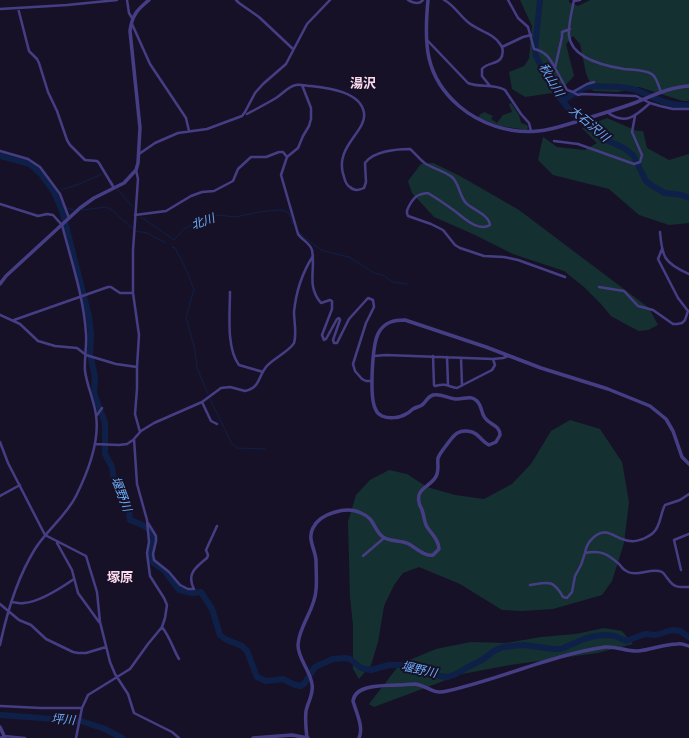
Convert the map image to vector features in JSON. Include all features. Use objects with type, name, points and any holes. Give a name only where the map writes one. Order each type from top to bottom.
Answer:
[{"type":"street","points":[[0,9],[117,0]]},
{"type":"street","points":[[127,0],[129,13],[150,64],[186,118],[189,131]]},
{"type":"street","points":[[140,433],[135,414],[137,389],[136,367],[139,335],[133,293],[134,227],[138,180],[136,170],[139,154],[140,128],[130,43],[130,31],[132,20],[139,8],[149,0]]},
{"type":"street","points":[[236,0],[259,17],[293,49]]},
{"type":"street","points":[[139,154],[167,137],[183,131],[207,129],[242,116],[255,93],[286,64],[307,24],[330,0]]},
{"type":"street","points":[[408,0],[421,3],[423,0]]},
{"type":"street","points":[[428,0],[426,38],[430,64],[443,89],[455,102],[466,112],[490,124],[515,130],[531,131],[553,129],[593,117],[680,86],[689,86]]},
{"type":"street","points":[[444,0],[469,23],[496,40],[502,47],[500,60],[498,62],[486,65],[482,69],[482,76],[490,86]]},
{"type":"street","points":[[508,0],[518,18],[528,27],[534,49],[540,50],[550,58],[567,90],[578,95],[636,96],[650,103],[672,109],[689,109]]},
{"type":"street","points":[[580,0],[574,0],[569,35],[570,42],[574,48],[587,58],[607,65],[647,72],[653,75],[660,93]]},
{"type":"street","points":[[18,8],[29,51],[39,63],[48,92],[70,145],[85,160],[99,163],[114,188]]},
{"type":"street","points":[[555,68],[562,32],[570,28]]},
{"type":"street","points":[[502,47],[523,37],[531,35]]},
{"type":"street","points":[[426,38],[468,83],[502,88],[507,92],[521,114],[529,123],[531,131]]},
{"type":"street","points":[[573,92],[587,84],[594,82]]},
{"type":"street","points":[[302,85],[311,108],[311,119],[298,148],[287,157],[281,175],[298,234],[302,239],[311,245],[313,255],[312,284],[314,292],[321,303],[330,300],[332,304],[332,308],[322,335],[324,340],[327,338],[338,318],[340,320],[333,340],[334,343],[337,343],[349,320],[356,311],[368,298],[373,300],[374,307],[366,323],[353,364],[355,371],[362,379],[372,381]]},
{"type":"street","points":[[246,114],[277,97],[292,86],[302,85],[348,94],[362,105],[365,116],[363,122],[348,144],[342,158],[342,173],[346,183],[351,188],[360,190],[364,188],[366,182],[365,163],[371,156],[403,149],[410,149],[425,163],[453,178],[457,183],[463,199],[467,204],[488,219],[490,225],[482,227],[468,222],[451,208],[428,193],[415,196],[412,199],[406,213],[408,216],[443,230],[455,245],[460,248],[484,256],[504,257],[518,260],[565,277]]},
{"type":"street","points":[[607,112],[619,118],[626,119],[635,116],[650,103]]},
{"type":"street","points":[[554,141],[578,144],[622,158],[634,164],[640,162],[642,155],[632,132],[635,116]]},
{"type":"street","points":[[0,151],[28,159],[40,167],[60,194],[68,219]]},
{"type":"street","points":[[135,215],[166,211],[191,196],[202,192],[214,191],[233,180],[238,169],[251,157],[266,157],[283,152],[287,157]]},
{"type":"street","points":[[0,284],[6,276],[80,208],[94,198],[124,183],[136,170]]},
{"type":"street","points":[[0,204],[38,216],[47,214],[53,216],[63,224],[80,297],[86,334],[86,380],[96,415],[95,444],[86,474],[71,506],[45,535],[35,549],[25,568],[8,611],[0,645]]},
{"type":"street","points":[[660,232],[662,249],[666,260],[689,274]]},
{"type":"street","points":[[599,287],[624,291],[638,306],[653,310],[673,324],[682,323],[685,320],[688,311],[678,298],[658,259],[662,249]]},
{"type":"street","points":[[95,444],[127,444],[154,423],[202,402],[221,388],[230,387],[245,391],[255,387],[267,366],[292,346],[295,341],[294,311],[298,289],[306,266],[313,255]]},
{"type":"street","points":[[14,320],[108,287],[111,287],[120,293],[133,293]]},
{"type":"street","points":[[230,292],[230,338],[232,355],[238,365],[263,372]]},
{"type":"street","points":[[0,315],[20,324],[38,342],[55,346],[77,348],[86,355],[92,357],[116,364],[136,367]]},
{"type":"street","points":[[253,738],[292,734],[307,738],[306,713],[312,695],[311,680],[302,660],[298,646],[300,635],[313,607],[315,598],[316,560],[310,534],[312,528],[324,517],[341,511],[357,511],[368,516],[373,521],[378,531],[384,538],[404,542],[430,556],[436,554],[439,549],[438,543],[425,524],[423,512],[418,500],[422,489],[436,477],[439,455],[450,438],[456,434],[465,432],[473,433],[489,445],[499,439],[500,433],[497,427],[486,419],[477,401],[469,397],[453,399],[440,395],[433,395],[405,415],[391,418],[385,417],[378,413],[374,406],[372,381],[373,356],[378,333],[389,322],[405,320],[486,346],[541,368],[608,389],[643,403],[662,414],[670,424],[682,457],[689,464]]},
{"type":"street","points":[[373,356],[433,356],[493,359],[508,356]]},
{"type":"street","points":[[433,356],[434,385],[448,384],[455,388],[492,370],[495,365],[493,359]]},
{"type":"street","points":[[447,357],[448,384]]},
{"type":"street","points":[[462,358],[462,385]]},
{"type":"street","points":[[202,402],[211,421],[217,424]]},
{"type":"street","points":[[96,415],[102,408]]},
{"type":"street","points":[[76,737],[82,708],[88,695],[115,678],[118,678],[130,669],[162,627],[165,618],[167,605],[150,576],[147,563],[149,546],[148,530],[137,484],[134,439]]},
{"type":"street","points":[[0,442],[8,463],[45,535],[86,556],[97,592],[100,622],[110,662],[115,674],[128,694],[134,713],[172,732],[179,738]]},
{"type":"street","points":[[0,496],[20,485]]},
{"type":"street","points":[[530,585],[548,582],[554,584],[563,597],[567,598],[572,592],[575,576],[581,565],[586,546],[590,541],[601,533],[606,532],[629,541],[636,541],[650,536],[658,524],[665,505],[680,500],[689,494]]},
{"type":"street","points":[[147,523],[154,532],[156,541],[153,554],[154,560],[169,572],[180,585],[188,589],[194,589],[190,580],[191,575],[194,569],[207,558],[208,555],[206,550],[217,526]]},
{"type":"street","points":[[681,570],[674,540],[689,534]]},
{"type":"street","points":[[363,556],[384,538]]},
{"type":"street","points":[[149,546],[156,541]]},
{"type":"street","points":[[57,542],[72,570],[78,593],[100,622]]},
{"type":"street","points":[[585,553],[604,553],[612,557],[627,572],[632,574],[660,571],[664,574],[671,585],[675,587],[689,587]]},
{"type":"street","points":[[11,602],[30,602],[74,580]]},
{"type":"street","points":[[0,604],[19,620],[31,625],[46,639],[72,652],[86,653],[106,647]]},
{"type":"street","points":[[162,627],[179,659]]},
{"type":"street","points":[[359,738],[361,727],[353,697],[360,691],[373,686],[416,684],[436,692],[441,692],[472,685],[541,662],[604,648],[636,651],[676,644],[689,646]]},
{"type":"street","points":[[0,706],[82,708]]},
{"type":"street","points":[[0,728],[3,737],[25,738]]},
{"type":"green space","points":[[520,0],[569,0],[569,2],[578,6],[590,0],[689,0],[689,101],[683,101],[639,87],[618,92],[593,91],[586,73],[580,44],[573,36],[566,44],[574,76],[559,92],[525,97],[512,89],[509,72],[524,66],[529,59],[532,26]]},
{"type":"green space","points":[[511,103],[519,115],[521,123],[527,125],[528,128],[526,130],[501,126],[478,118],[481,113],[482,114],[484,112],[493,116],[491,119],[497,123],[503,115],[512,112],[509,104]]},
{"type":"green space","points":[[607,118],[637,131],[643,131],[647,148],[669,160],[689,154],[689,223],[669,225],[639,215],[609,189],[553,175],[538,160],[543,137],[557,147],[585,150],[597,143],[582,128]]},
{"type":"green space","points":[[433,163],[460,176],[519,210],[649,308],[658,325],[648,330],[639,331],[611,316],[584,287],[564,271],[513,254],[434,217],[412,193],[408,181],[421,164]]},
{"type":"green space","points":[[570,420],[600,429],[622,462],[629,502],[624,543],[612,581],[602,595],[553,609],[522,611],[502,610],[460,584],[419,567],[403,573],[394,585],[384,606],[378,642],[371,665],[359,679],[353,669],[353,625],[350,597],[348,522],[356,495],[370,480],[389,470],[407,474],[427,487],[455,495],[484,499],[512,484],[531,464],[551,431]]},
{"type":"green space","points":[[604,628],[622,631],[633,644],[597,653],[510,665],[462,674],[374,707],[369,704],[400,664],[436,649],[471,642],[506,643],[541,637],[576,634]]},
{"type":"waterway","name":"大石沢川","points":[[540,0],[535,49],[536,56],[556,93],[573,114],[600,137],[624,148],[633,155],[646,181],[665,193],[682,195],[689,198]]},
{"type":"waterway","name":"秋山川","points":[[562,101],[583,88],[590,86],[603,86],[633,89],[667,103],[689,105]]},
{"type":"waterway","name":"堰野川","points":[[0,156],[30,164],[41,174],[54,192],[62,210],[89,317],[91,334],[90,354],[95,377],[94,393],[105,423],[105,454],[112,467],[114,481],[128,506],[130,520],[144,526],[150,531],[153,539],[151,561],[164,570],[179,590],[192,593],[201,592],[212,609],[220,635],[225,639],[242,646],[247,651],[257,677],[266,681],[283,679],[300,686],[304,684],[315,667],[333,659],[345,658],[350,659],[361,668],[371,670],[389,665],[415,666],[439,676],[448,677],[482,660],[494,651],[503,647],[523,645],[561,649],[595,636],[615,636],[626,641],[645,634],[656,635],[672,630],[680,631],[689,637]]},
{"type":"waterway","name":"北川","points":[[61,190],[102,174]]},
{"type":"waterway","name":"北川","points":[[111,180],[114,185]]},
{"type":"waterway","name":"北川","points":[[117,189],[133,207]]},
{"type":"waterway","points":[[82,210],[106,207],[112,210],[133,229]]},
{"type":"waterway","points":[[67,208],[74,210]]},
{"type":"waterway","name":"北川","points":[[141,217],[174,240],[185,228],[216,215],[236,217],[259,212],[283,210],[289,213],[293,224]]},
{"type":"waterway","points":[[136,231],[147,233],[166,243]]},
{"type":"waterway","name":"北川","points":[[299,232],[321,250],[349,257],[374,273],[385,276],[392,282],[407,284]]},
{"type":"waterway","points":[[172,247],[175,248],[185,267],[194,290],[186,317],[195,350],[197,368],[208,394]]},
{"type":"waterway","points":[[210,399],[232,444],[237,448],[265,449]]},
{"type":"waterway","name":"坪川","points":[[0,715],[81,721],[105,729],[122,738]]},
{"type":"district","name":"湯沢","points":[[363,84]]},
{"type":"district","name":"塚原","points":[[120,578]]}]
